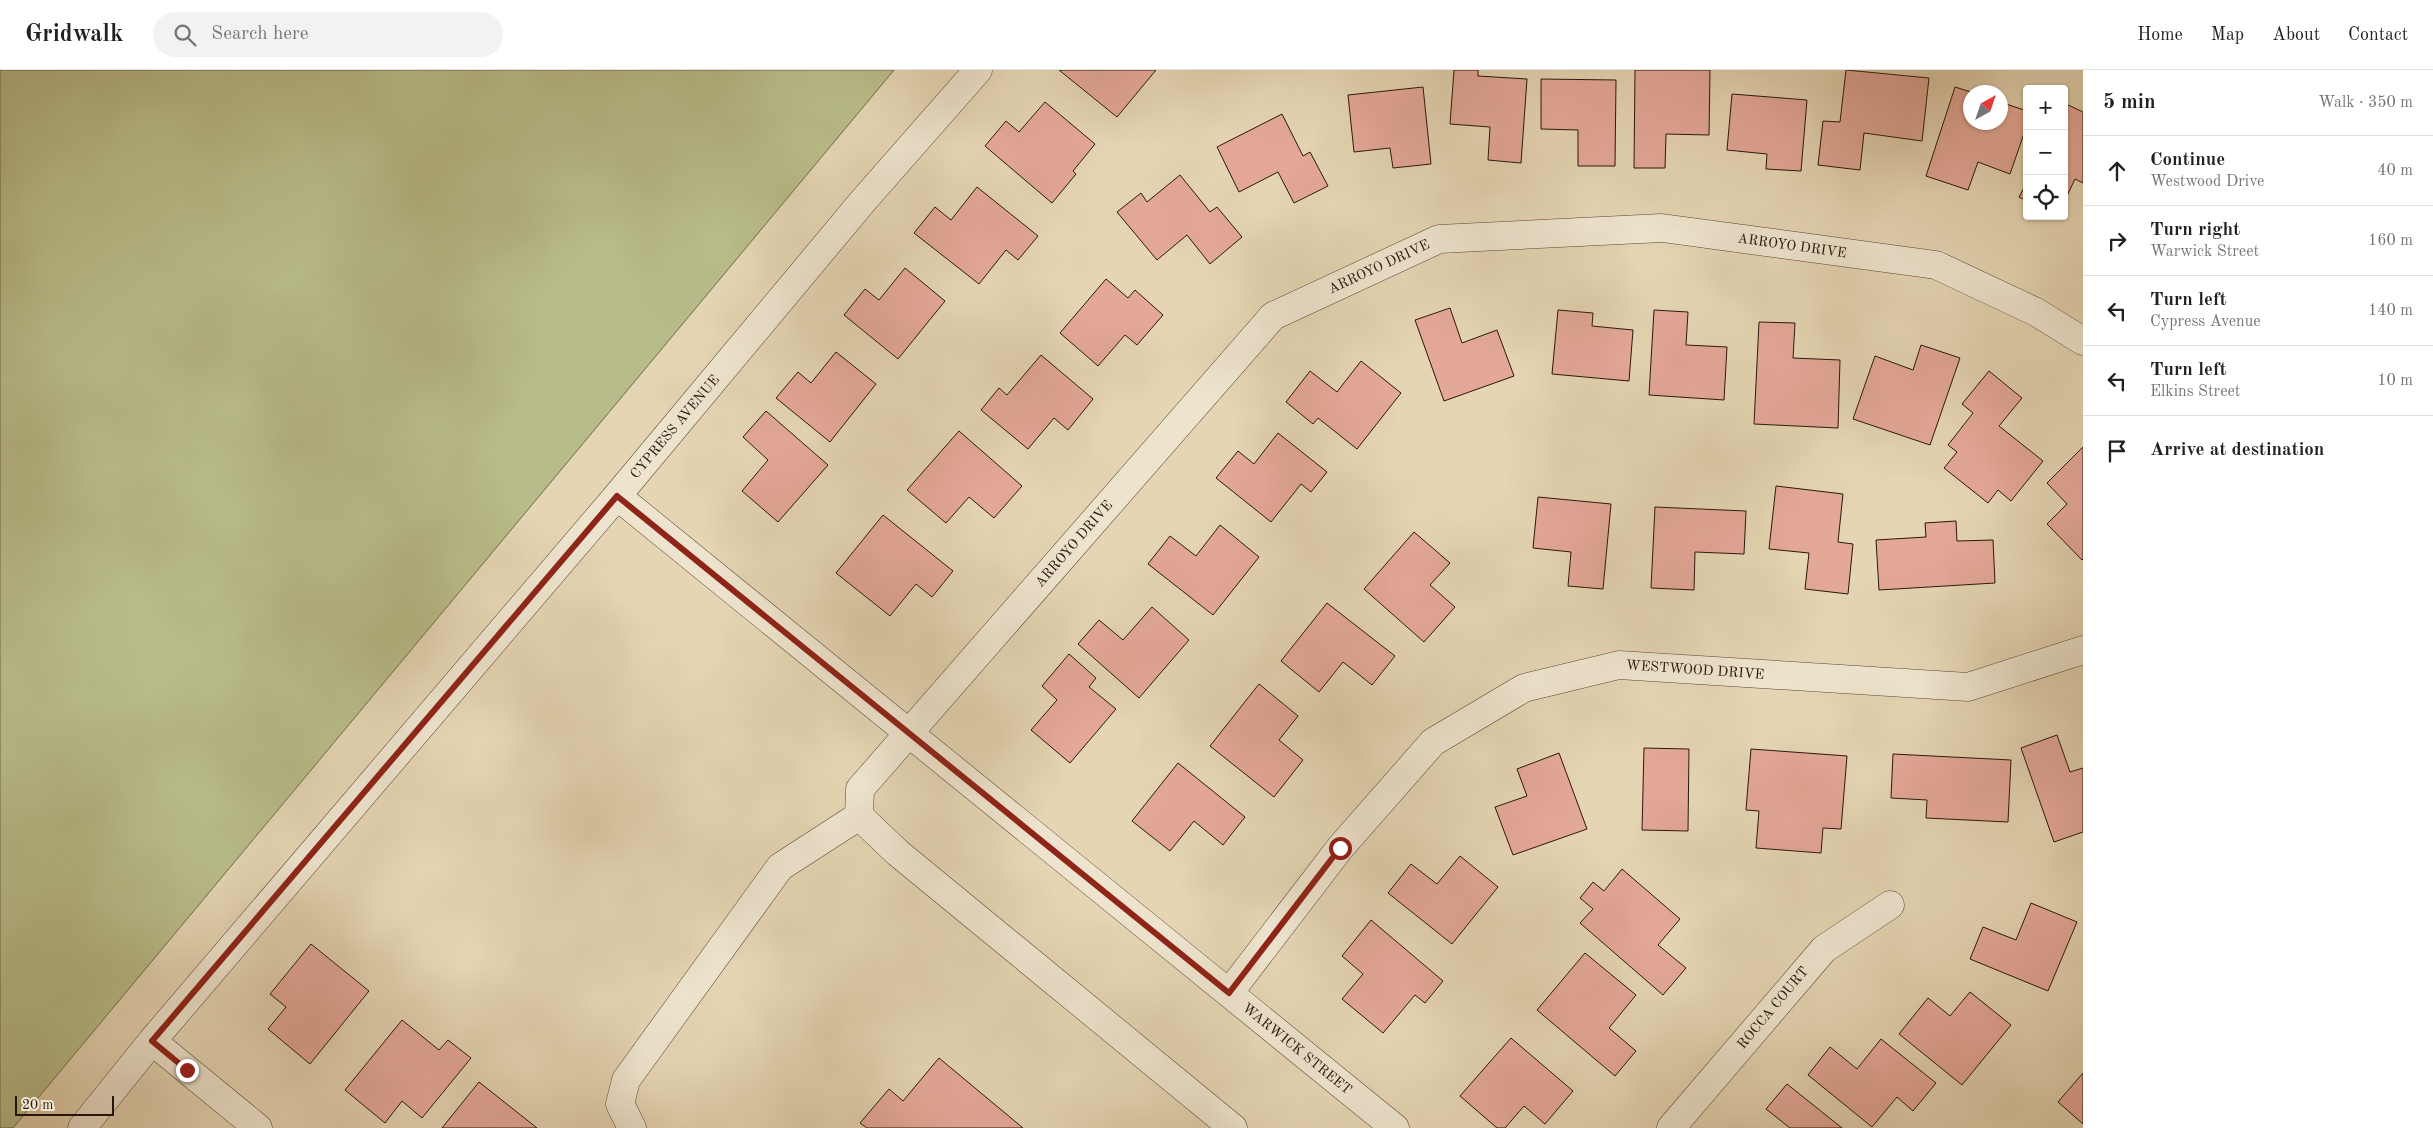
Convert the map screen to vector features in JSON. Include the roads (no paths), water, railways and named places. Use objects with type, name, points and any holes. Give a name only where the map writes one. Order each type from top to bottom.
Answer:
[{"type":"street","name":"CYPRESS AVENUE","points":[[82,1128],[152,1041],[617,496],[863,201],[978,70]]},
{"type":"street","name":"ARROYO DRIVE","points":[[859,816],[860,789],[1273,316],[1439,239],[1662,228],[1936,265],[2036,312],[2083,341]]},
{"type":"street","name":"WARWICK STREET","points":[[617,496],[1394,1128]]},
{"type":"street","name":"WESTWOOD DRIVE","points":[[1229,993],[1340,848],[1432,742],[1524,688],[1619,665],[1968,687],[2083,650]]},
{"type":"street","points":[[632,1128],[620,1104],[626,1080],[780,867],[859,816],[898,853],[1233,1128]]},
{"type":"street","name":"ROCCA COURT","points":[[1671,1128],[1824,949],[1890,905]]},
{"type":"street","points":[[152,1041],[258,1128]]}]
